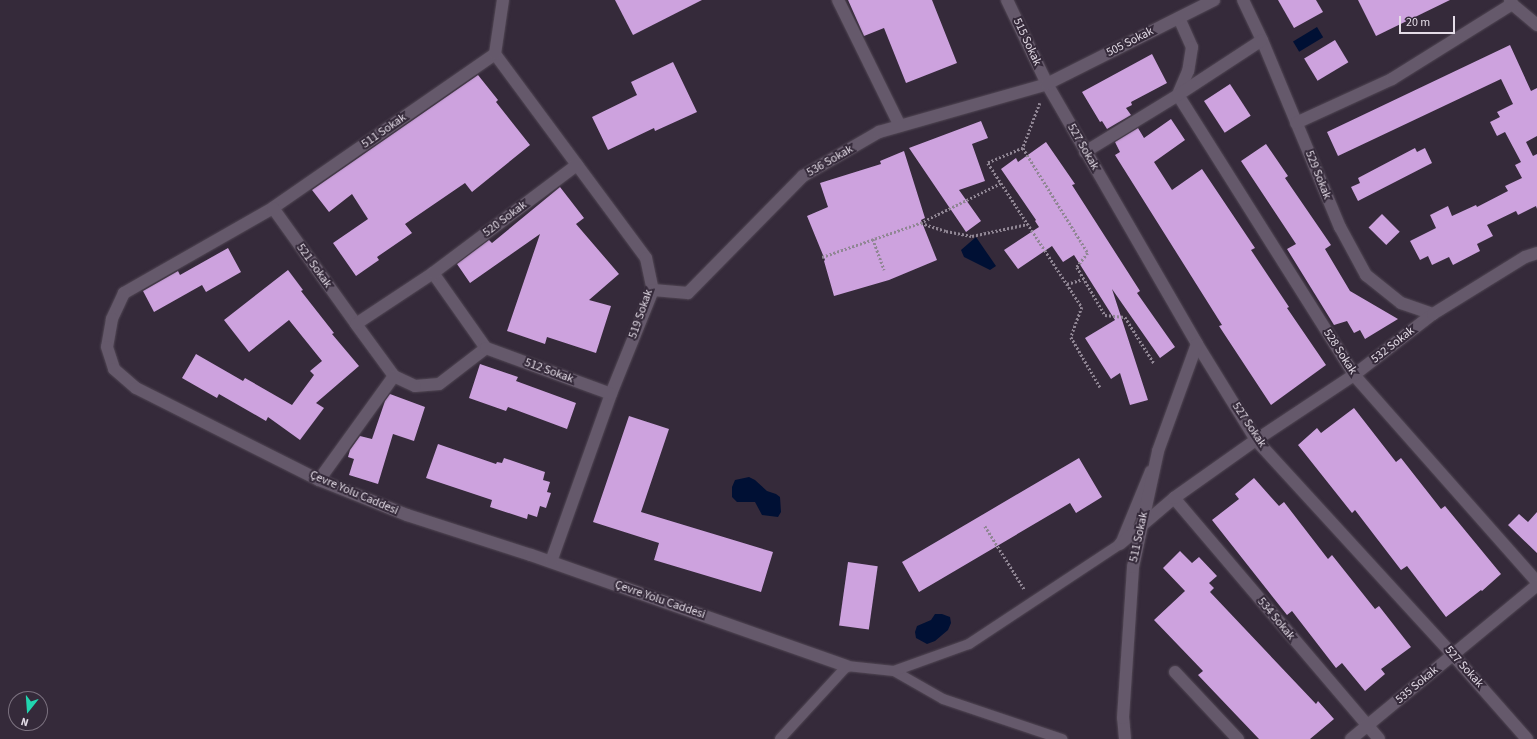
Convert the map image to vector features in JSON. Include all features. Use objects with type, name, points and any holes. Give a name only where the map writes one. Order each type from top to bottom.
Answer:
[{"type":"street","points":[[495,54],[503,0]]},
{"type":"street","points":[[838,0],[900,126]]},
{"type":"street","name":"515 Sokak","points":[[1007,0],[1046,84]]},
{"type":"street","name":"505 Sokak","points":[[1046,84],[1214,0]]},
{"type":"street","name":"529 Sokak","points":[[1243,0],[1262,40],[1340,227],[1366,274],[1400,303],[1433,314]]},
{"type":"street","points":[[1296,123],[1392,79],[1511,2],[1537,25]]},
{"type":"street","points":[[1178,95],[1188,71],[1192,48],[1179,18]]},
{"type":"street","points":[[1085,152],[1178,95],[1262,40]]},
{"type":"street","name":"519 Sokak","points":[[495,54],[646,258],[653,290],[611,394],[551,562]]},
{"type":"street","name":"511 Sokak","points":[[273,208],[495,54]]},
{"type":"street","name":"536 Sokak","points":[[653,290],[688,294],[803,176],[879,132],[1046,84]]},
{"type":"street","name":"527 Sokak","points":[[1046,84],[1197,344],[1256,440],[1453,655],[1527,739]]},
{"type":"street","name":"528 Sokak","points":[[1178,95],[1354,375],[1537,584]]},
{"type":"street","name":"520 Sokak","points":[[356,324],[433,273],[577,165]]},
{"type":"street","name":"521 Sokak","points":[[273,208],[394,376]]},
{"type":"street","name":"Çevre Yolu Caddesi","points":[[273,208],[124,293],[112,318],[107,347],[114,369],[136,388],[319,480],[407,515],[551,562],[847,666]]},
{"type":"street","name":"532 Sokak","points":[[1120,544],[1174,498],[1256,440],[1354,375],[1433,314],[1525,257],[1537,253]]},
{"type":"street","points":[[319,480],[394,376],[415,386],[439,384],[486,348],[433,273]]},
{"type":"street","name":"511 Sokak","points":[[1125,739],[1123,718],[1133,567],[1158,451],[1197,344]]},
{"type":"street","name":"512 Sokak","points":[[486,348],[611,394]]},
{"type":"street","name":"534 Sokak","points":[[1174,498],[1379,739]]},
{"type":"street","name":"535 Sokak","points":[[1351,739],[1537,584]]},
{"type":"street","points":[[1175,672],[1238,739]]},
{"type":"lane","points":[[894,671],[969,644],[1120,544],[1158,451]]},
{"type":"lane","points":[[780,739],[847,666],[894,671],[943,699],[1062,739]]},
{"type":"path","points":[[1046,84],[1023,148],[988,163],[1082,307],[1071,337],[1100,387]]},
{"type":"path","points":[[1023,148],[1088,253],[1077,267],[1083,279],[1105,315],[1125,318],[1154,363]]},
{"type":"path","points":[[822,257],[920,223],[1001,183]]},
{"type":"path","points":[[920,223],[946,231],[972,236],[1028,224]]},
{"type":"path","points":[[873,239],[884,270]]},
{"type":"path","points":[[1067,284],[1083,279]]},
{"type":"path","points":[[984,526],[1033,602]]},
{"type":"water","points":[[1317,27],[1323,37],[1299,52],[1293,41]]},
{"type":"water","points":[[976,237],[996,266],[990,270],[964,257],[961,250]]},
{"type":"water","points":[[749,477],[755,480],[767,491],[780,497],[781,512],[778,517],[762,515],[755,502],[737,502],[732,497],[732,487],[735,480]]},
{"type":"water","points":[[935,614],[942,614],[950,617],[951,623],[948,630],[935,641],[927,644],[916,638],[915,632],[917,626],[931,620]]},
{"type":"building","points":[[615,0],[702,0],[633,35]]},
{"type":"building","points":[[848,0],[932,0],[957,63],[906,83],[884,28],[864,36]]},
{"type":"building","points":[[1278,0],[1316,0],[1323,12],[1294,28]]},
{"type":"building","points":[[1358,0],[1450,0],[1376,36]]},
{"type":"building","points":[[1335,40],[1348,62],[1318,81],[1304,59]]},
{"type":"building","points":[[1510,45],[1531,91],[1537,88],[1537,136],[1526,142],[1533,156],[1537,154],[1537,209],[1536,206],[1518,215],[1516,211],[1487,225],[1493,236],[1477,244],[1480,251],[1453,265],[1449,257],[1432,265],[1428,256],[1420,260],[1410,241],[1436,228],[1430,215],[1448,206],[1452,216],[1476,205],[1477,207],[1508,191],[1505,186],[1522,178],[1515,165],[1521,162],[1505,132],[1497,136],[1490,122],[1500,117],[1497,112],[1513,104],[1501,79],[1338,156],[1327,132]]},
{"type":"building","points":[[1152,54],[1167,83],[1131,102],[1132,105],[1126,108],[1131,115],[1107,129],[1102,121],[1100,122],[1082,92]]},
{"type":"building","points":[[673,62],[697,112],[655,131],[654,128],[608,150],[592,117],[637,95],[631,82]]},
{"type":"building","points":[[478,75],[498,100],[496,102],[530,145],[472,192],[465,183],[405,224],[412,233],[377,257],[379,260],[356,276],[333,243],[368,219],[352,194],[329,212],[312,190]]},
{"type":"building","points":[[1230,84],[1251,116],[1225,133],[1204,101]]},
{"type":"building","points":[[1171,119],[1185,140],[1154,162],[1172,190],[1202,169],[1255,248],[1251,250],[1289,307],[1287,308],[1326,365],[1271,405],[1219,326],[1222,325],[1115,155],[1120,152],[1115,142],[1138,128],[1144,138]]},
{"type":"building","points":[[981,121],[988,138],[972,144],[985,181],[959,190],[981,221],[966,232],[909,148]]},
{"type":"building","points":[[1046,142],[1075,184],[1072,185],[1140,291],[1137,293],[1175,347],[1160,358],[1112,289],[1148,400],[1130,405],[1120,373],[1111,379],[1085,338],[1115,320],[1074,255],[1063,262],[1052,246],[1018,269],[1004,250],[1039,227],[1035,221],[1036,220],[1001,169],[1016,158],[1018,162]]},
{"type":"building","points":[[1266,144],[1288,176],[1285,178],[1331,245],[1325,249],[1350,291],[1398,319],[1365,339],[1360,330],[1354,333],[1347,321],[1334,325],[1287,249],[1296,244],[1241,161]]},
{"type":"building","points":[[1415,148],[1417,152],[1425,148],[1432,163],[1358,201],[1351,187],[1360,183],[1358,178]]},
{"type":"building","points":[[904,151],[925,218],[921,220],[937,260],[889,280],[834,296],[824,261],[825,260],[807,216],[828,207],[820,183],[881,164],[880,161]]},
{"type":"building","points":[[560,187],[584,218],[576,224],[619,274],[589,300],[611,306],[596,353],[547,337],[545,344],[507,331],[540,234],[470,283],[457,264],[489,240],[492,243]]},
{"type":"building","points":[[1382,214],[1400,232],[1386,245],[1369,227]]},
{"type":"building","points":[[228,248],[241,272],[206,292],[202,285],[154,312],[143,291],[178,271],[180,275]]},
{"type":"building","points":[[288,270],[303,290],[301,291],[334,333],[332,334],[359,366],[316,403],[324,408],[300,440],[268,417],[266,421],[219,394],[217,398],[182,378],[196,354],[243,381],[245,378],[292,405],[314,375],[310,371],[322,361],[289,320],[249,352],[224,320]]},
{"type":"building","points":[[480,364],[518,377],[516,381],[576,403],[567,429],[508,407],[506,411],[469,398]]},
{"type":"building","points":[[390,394],[425,407],[414,441],[393,434],[378,484],[349,475],[354,459],[348,457],[350,450],[360,436],[372,439],[385,401]]},
{"type":"building","points":[[1354,408],[1396,462],[1401,458],[1441,509],[1445,506],[1501,574],[1482,591],[1481,590],[1446,617],[1407,566],[1401,570],[1355,510],[1352,513],[1298,445],[1317,428],[1321,433]]},
{"type":"building","points":[[629,416],[669,429],[641,512],[773,552],[761,592],[654,560],[659,543],[593,522]]},
{"type":"building","points":[[438,444],[496,464],[497,462],[502,463],[504,458],[545,472],[543,480],[550,482],[547,492],[551,493],[546,508],[540,506],[537,517],[528,514],[527,519],[490,507],[492,500],[426,478]]},
{"type":"building","points":[[1079,458],[1102,497],[1076,513],[1070,503],[919,592],[902,562]]},
{"type":"building","points":[[1254,478],[1279,506],[1284,502],[1328,559],[1332,555],[1375,609],[1379,606],[1411,647],[1381,669],[1385,674],[1365,691],[1342,663],[1336,668],[1292,611],[1287,615],[1212,520],[1239,499],[1235,494]]},
{"type":"building","points":[[1537,512],[1537,553],[1508,525],[1519,514],[1528,522]]},
{"type":"building","points":[[1180,551],[1192,563],[1199,557],[1217,576],[1209,583],[1214,588],[1210,592],[1316,704],[1318,701],[1334,719],[1310,739],[1259,739],[1198,675],[1203,671],[1154,620],[1185,591],[1163,568]]},
{"type":"building","points":[[848,562],[878,566],[869,630],[839,625]]}]
